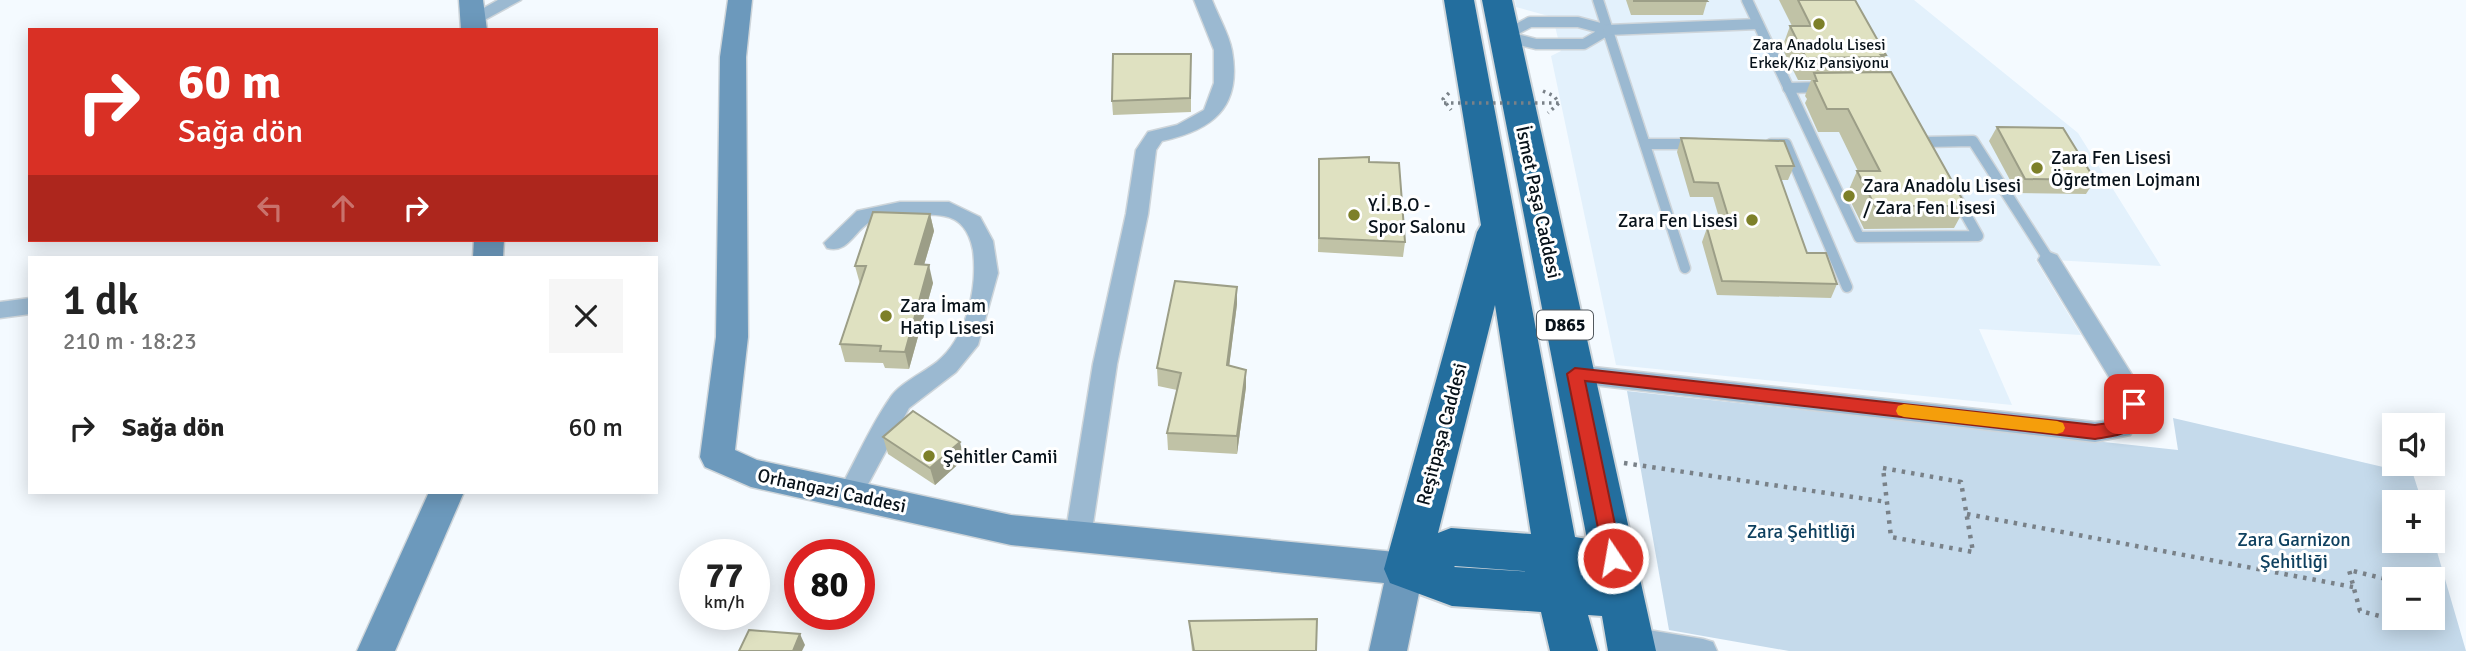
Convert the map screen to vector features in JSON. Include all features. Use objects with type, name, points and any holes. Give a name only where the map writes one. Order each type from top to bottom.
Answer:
[{"type":"highway","name":"D865","points":[[1459,0],[1558,574],[1574,651]]},
{"type":"highway","name":"İsmet Paşa Caddesi","points":[[1501,18],[1624,611]]},
{"type":"highway","name":"Reşitpaşa Caddesi","points":[[1406,569],[1498,218]]},
{"type":"highway","name":"Orhangazi Caddesi","points":[[1406,569],[1452,586],[1558,574],[1624,611]]},
{"type":"street","points":[[472,16],[512,0]]},
{"type":"street","name":"Orhangazi Caddesi","points":[[740,0],[733,57],[732,337],[717,457],[751,473],[1011,530],[1406,569]]},
{"type":"street","points":[[1078,537],[1105,364],[1137,214],[1146,150],[1155,136],[1183,130],[1212,113],[1223,83],[1223,50],[1203,0]]},
{"type":"street","points":[[835,243],[863,216],[900,209],[949,209],[973,222],[982,241],[986,273],[971,339],[948,366],[900,402],[849,494]]},
{"type":"street","points":[[1575,374],[2095,432],[2121,428],[2133,413],[2132,394],[2049,260]]},
{"type":"street","points":[[0,310],[28,306]]},
{"type":"street","points":[[376,651],[445,494]]},
{"type":"street","name":"Reşitpaşa Caddesi","points":[[1388,651],[1406,569]]},
{"type":"street","points":[[1624,611],[1703,651]]},
{"type":"lane","points":[[1598,0],[1685,268]]},
{"type":"lane","points":[[1747,0],[1859,237],[1978,236],[1952,189]]},
{"type":"lane","points":[[1501,18],[1536,44],[1584,44],[1608,30]]},
{"type":"lane","points":[[1501,18],[1530,22],[1578,22],[1608,30],[1758,24]]},
{"type":"lane","points":[[1788,88],[1841,87]]},
{"type":"lane","points":[[1919,131],[1932,154]]},
{"type":"lane","points":[[1925,142],[1973,141],[2049,260]]},
{"type":"lane","points":[[1644,144],[1709,144]]},
{"type":"lane","points":[[1760,144],[1786,144],[1847,288]]},
{"type":"path","points":[[1538,90],[1554,96],[1559,103]]},
{"type":"path","points":[[1444,103],[1559,103]]},
{"type":"path","points":[[1540,113],[1552,112],[1559,103]]},
{"type":"path","points":[[1591,458],[1887,502]]},
{"type":"path","points":[[1883,468],[1961,482],[1973,552],[1891,537],[1887,502],[1883,468]]},
{"type":"path","points":[[1967,514],[2353,587]]},
{"type":"path","points":[[2382,578],[2349,570],[2360,611],[2382,617]]},
{"type":"shaded area","name":"Zara Anadolu Lisesi / Zara Fen Lisesi","points":[[1515,0],[1914,0],[2078,133],[2161,266],[2035,259],[2081,335],[1979,329],[2012,405],[1616,365],[1551,56],[1561,51],[1554,22],[1552,17],[1516,7]]},
{"type":"green space","name":"Zara Şehitliği","points":[[1627,391],[2178,450],[2173,418],[2382,467],[2382,476],[2414,476],[2418,490],[2382,490],[2382,553],[2437,553],[2441,567],[2382,567],[2382,630],[2445,630],[2445,579],[2466,651],[1789,651],[1669,630]]},
{"type":"building","points":[[1706,0],[1707,1],[1634,1]]},
{"type":"building","points":[[1798,0],[1855,0],[1886,55],[1806,58],[1790,26],[1811,26]]},
{"type":"building","points":[[1113,54],[1191,54],[1190,98],[1112,101]]},
{"type":"building","points":[[1891,72],[1966,206],[1875,206],[1857,171],[1880,171],[1848,109],[1827,109],[1814,81],[1817,81],[1814,73]]},
{"type":"building","points":[[1997,127],[2063,128],[2095,180],[2025,179]]},
{"type":"building","name":"Zara Fen Lisesi","points":[[1681,138],[1784,141],[1794,166],[1776,166],[1807,253],[1826,253],[1837,284],[1722,281],[1707,228],[1732,229],[1718,183],[1694,182]]},
{"type":"building","points":[[1369,157],[1369,162],[1399,163],[1405,242],[1319,238],[1319,159]]},
{"type":"building","points":[[873,212],[930,214],[915,264],[929,265],[905,352],[880,351],[881,346],[840,344],[866,266],[855,266]]},
{"type":"building","points":[[1175,281],[1237,287],[1227,365],[1246,370],[1237,436],[1167,433],[1181,373],[1157,368]]},
{"type":"building","points":[[913,411],[960,442],[930,468],[883,437]]},
{"type":"building","points":[[1317,619],[1316,651],[1194,651],[1189,621]]},
{"type":"building","points":[[749,630],[800,634],[793,651],[739,651]]},
{"type":"slow traffic","points":[[1904,411],[2057,428]]},
{"type":"place","name":"Zara Anadolu Lisesi Erkek/Kız Pansiyonu","points":[[1819,24]]},
{"type":"place","name":"Zara Fen Lisesi Öğretmen Lojmanı","points":[[2037,168]]},
{"type":"place","name":"Zara Anadolu Lisesi / Zara Fen Lisesi","points":[[1849,196]]},
{"type":"place","name":"Y.İ.B.O - Spor Salonu","points":[[1354,215]]},
{"type":"place","name":"Zara Fen Lisesi","points":[[1752,220]]},
{"type":"place","name":"Zara İmam Hatip Lisesi","points":[[886,316]]},
{"type":"place","name":"Şehitler Camii","points":[[929,456]]},
{"type":"route","points":[[1613,558],[1575,374],[2095,432],[2121,428],[2129,421],[2134,404]]},
{"type":"park label","name":"Zara Garnizon Şehitliği","points":[[2294,550]]}]
